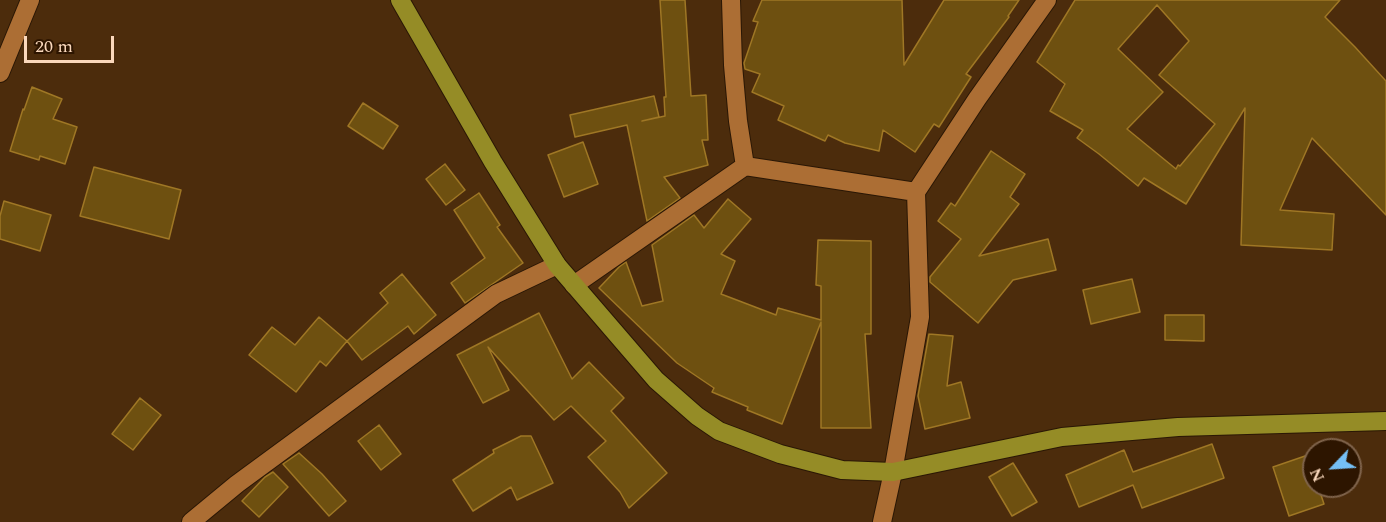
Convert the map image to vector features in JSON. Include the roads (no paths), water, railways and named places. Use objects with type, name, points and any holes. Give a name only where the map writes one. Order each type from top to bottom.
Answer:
[{"type":"main road","points":[[400,0],[493,162],[557,265],[656,380],[697,416],[719,431],[780,454],[842,470],[893,472],[1062,438],[1178,427],[1386,421]]},
{"type":"street","points":[[0,73],[30,0]]},
{"type":"street","points":[[731,0],[733,65],[745,166]]},
{"type":"street","points":[[882,522],[920,317],[916,192],[977,99],[1047,0]]},
{"type":"street","points":[[574,285],[745,166],[916,192]]},
{"type":"street","points":[[191,522],[237,484],[496,294],[557,265]]}]
